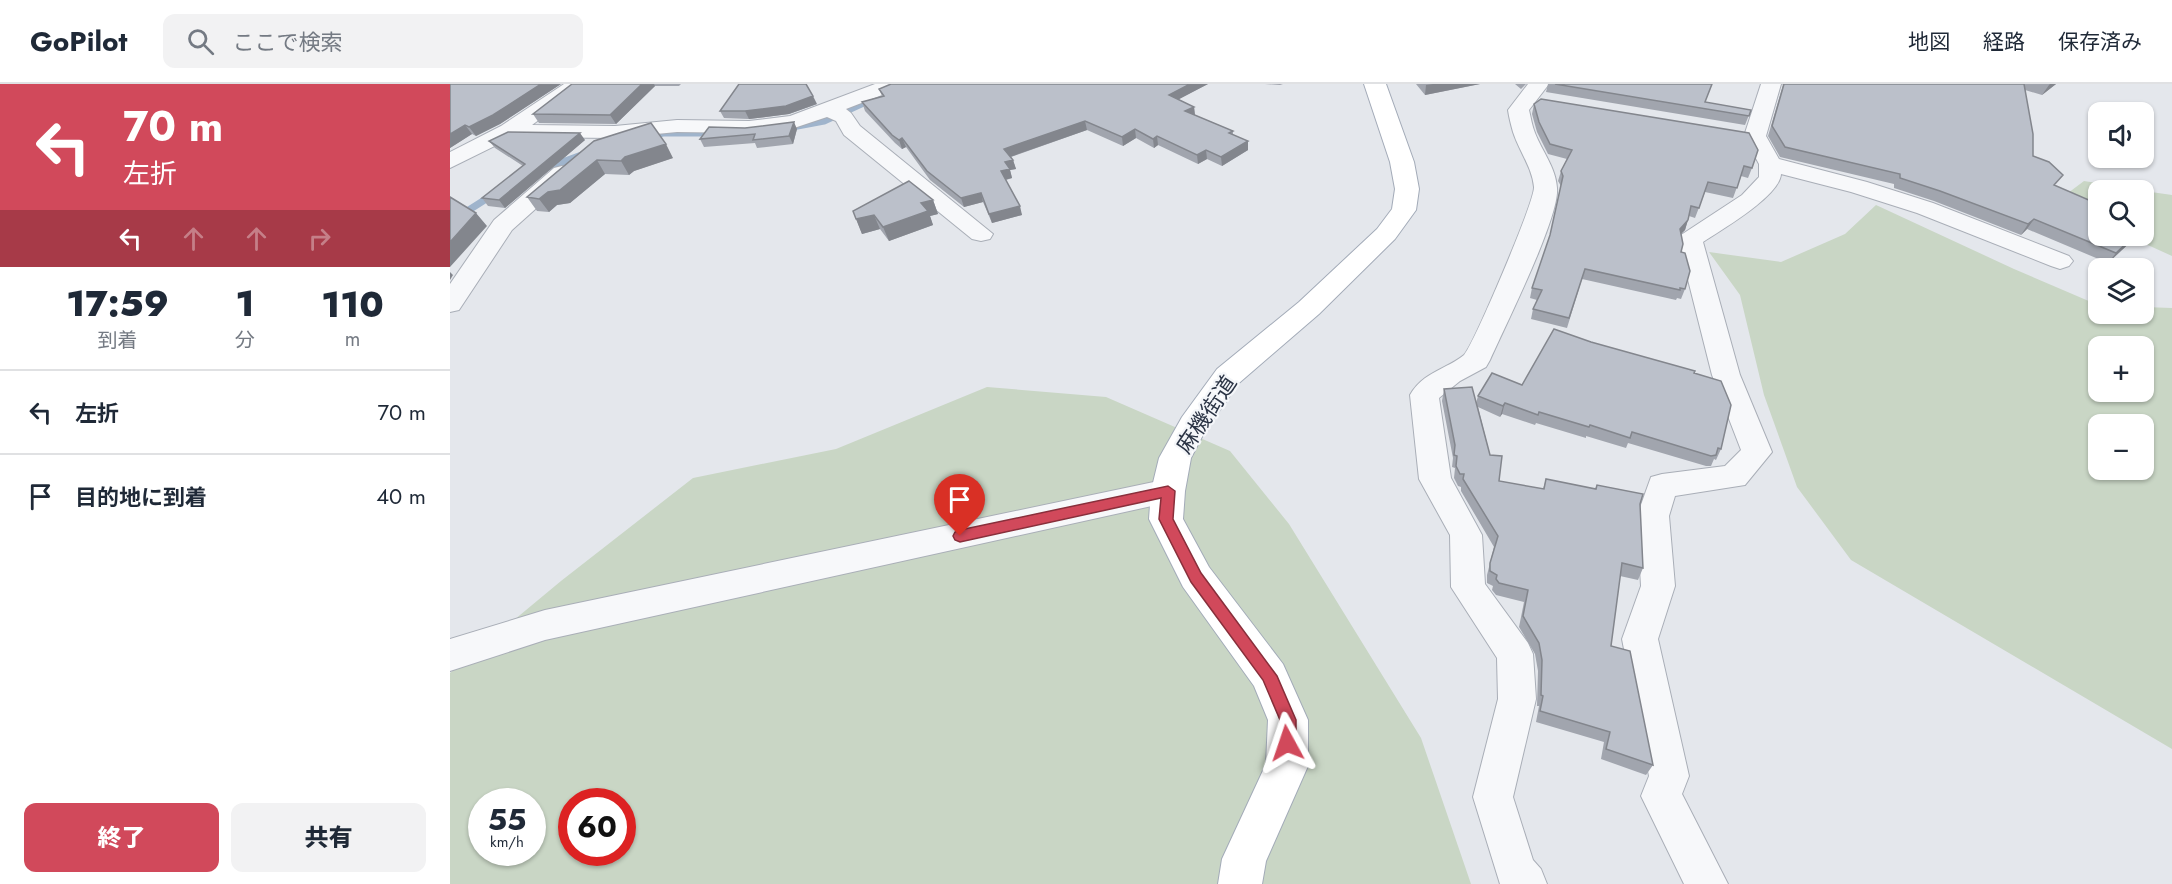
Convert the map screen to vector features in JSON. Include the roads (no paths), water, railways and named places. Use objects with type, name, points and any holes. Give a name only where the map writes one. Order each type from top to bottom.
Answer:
[{"type":"main road","name":"麻機街道","points":[[1240,884],[1244,860],[1287,766],[1288,720],[1269,676],[1196,578],[1166,519],[1168,491],[1175,458],[1194,425],[1228,376],[1326,291],[1386,234],[1404,210],[1407,189],[1402,162],[1375,84]]},
{"type":"street","points":[[450,161],[509,131],[577,84]]},
{"type":"street","points":[[509,131],[615,132],[677,126],[749,127],[794,122],[892,84]]},
{"type":"street","points":[[1771,84],[1763,116],[1744,134],[1770,164],[1859,187],[1924,208],[2060,261]]},
{"type":"street","points":[[1526,884],[1516,872],[1493,797],[1517,699],[1515,654],[1468,587],[1466,535],[1435,479],[1424,395],[1450,374],[1476,360],[1531,238],[1546,189],[1538,161],[1524,133],[1518,110],[1541,95]]},
{"type":"street","points":[[835,107],[852,130],[981,234]]},
{"type":"street","points":[[450,304],[503,225],[582,157],[615,132]]},
{"type":"street","points":[[1707,884],[1661,796],[1669,776],[1641,639],[1658,586],[1653,516],[1662,486],[1734,477],[1756,452],[1726,375],[1690,240],[1750,200],[1770,178],[1770,164]]},
{"type":"street","points":[[450,655],[545,625],[1168,491]]},
{"type":"waterway","points":[[792,127],[824,121],[870,100],[892,93]]},
{"type":"waterway","points":[[646,137],[663,133],[716,133]]},
{"type":"waterway","points":[[546,168],[587,153]]},
{"type":"waterway","points":[[450,222],[494,194]]}]
